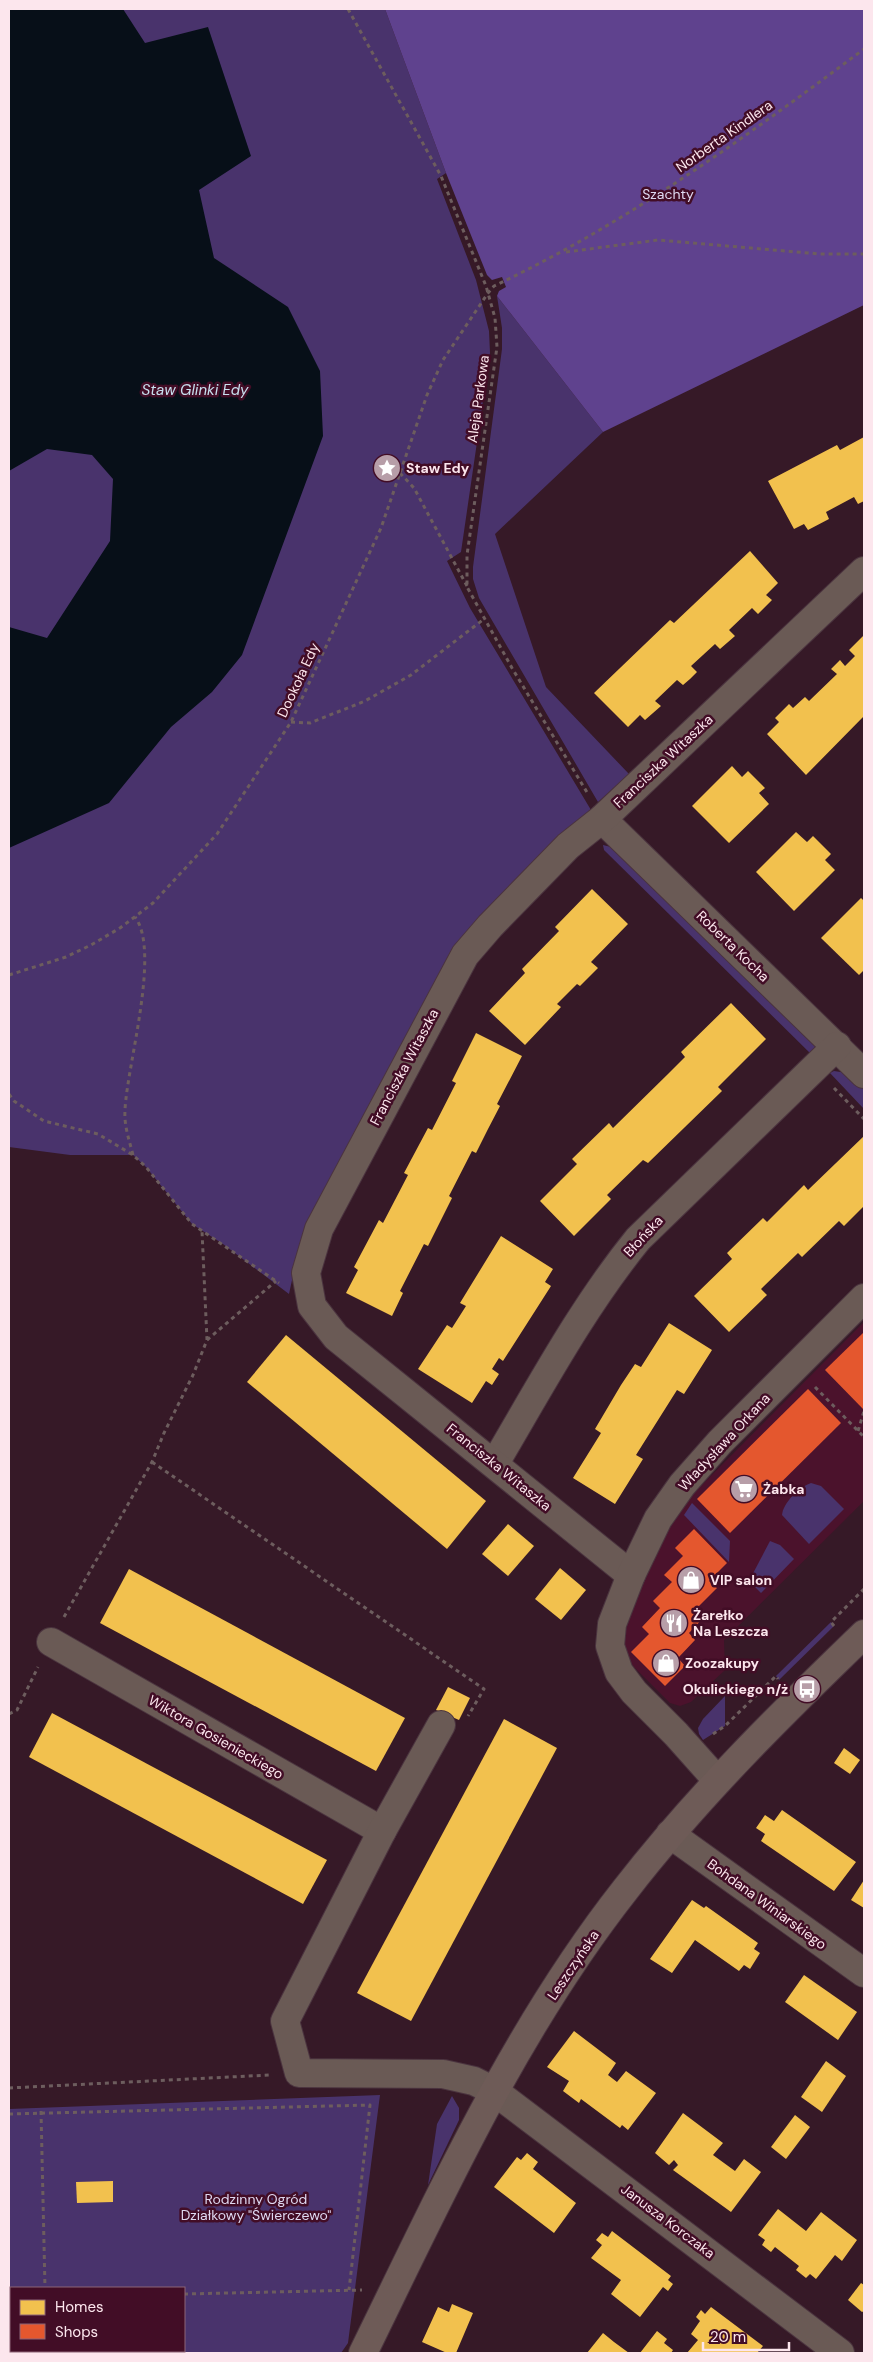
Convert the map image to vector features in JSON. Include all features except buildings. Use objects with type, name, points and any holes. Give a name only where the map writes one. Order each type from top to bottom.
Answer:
[{"type":"street","name":"Franciszka Witaszka","points":[[631,1575],[495,1463],[336,1337],[312,1306],[306,1274],[319,1229],[457,969],[490,926],[568,846],[602,819],[864,571]]},
{"type":"street","name":"Roberta Kocha","points":[[602,819],[864,1074]]},
{"type":"street","name":"Błońska","points":[[495,1463],[580,1321],[617,1265],[638,1239],[837,1046]]},
{"type":"street","name":"Władysława Orkana","points":[[717,1780],[676,1734],[634,1692],[619,1672],[610,1646],[612,1624],[631,1575],[658,1519],[682,1485],[720,1442],[864,1298]]},
{"type":"street","name":"Leszczyńska","points":[[363,2353],[494,2091],[575,1959],[624,1891],[717,1780],[864,1634]]},
{"type":"street","name":"Wiktora Gosienieckiego","points":[[50,1642],[382,1831]]},
{"type":"street","points":[[441,1725],[382,1831],[285,2021],[299,2073],[443,2074],[474,2080],[494,2091]]},
{"type":"street","name":"Bohdana Winiarskiego","points":[[670,1834],[864,1973]]},
{"type":"street","name":"Janusza Korczaka","points":[[494,2091],[840,2353]]},
{"type":"path","name":"Aleja Parkowa","points":[[348,9],[441,176],[488,293],[495,318],[497,347],[468,555],[467,587]]},
{"type":"path","name":"Norberta Kindlera","points":[[488,293],[494,286],[563,252],[649,202],[864,49]]},
{"type":"path","points":[[563,252],[658,240],[820,254],[864,254]]},
{"type":"path","name":"Dookoła Edy","points":[[9,975],[66,957],[92,945],[135,917],[153,902],[217,834],[291,722],[381,528],[427,395],[443,360],[488,293]]},
{"type":"path","points":[[400,473],[414,488],[484,618],[602,819]]},
{"type":"path","points":[[291,722],[310,723],[365,701],[411,675],[484,618]]},
{"type":"path","points":[[133,1155],[125,1128],[125,1110],[128,1073],[143,987],[145,949],[143,935],[135,917]]},
{"type":"path","points":[[9,1094],[14,1101],[44,1121],[98,1134],[133,1155],[146,1167],[192,1224],[312,1306]]},
{"type":"path","points":[[9,1714],[17,1710],[50,1642],[152,1462],[164,1433],[193,1375],[207,1340],[202,1231]]},
{"type":"path","points":[[207,1340],[276,1281]]},
{"type":"path","points":[[795,1367],[864,1437]]},
{"type":"path","points":[[858,1431],[864,1411]]},
{"type":"path","points":[[152,1462],[484,1689],[465,1721],[441,1725]]},
{"type":"path","points":[[9,2088],[299,2073]]},
{"type":"path","points":[[9,2114],[42,2111],[370,2104],[349,2290]]},
{"type":"path","points":[[42,2111],[45,2287]]},
{"type":"path","points":[[185,2294],[376,2290],[390,2298]]},
{"type":"shaded area","points":[[864,1322],[864,1501],[724,1640],[725,1670],[691,1702],[680,1706],[670,1703],[626,1659],[622,1636],[630,1608],[672,1523],[690,1497]]},
{"type":"green space","points":[[9,9],[385,9],[446,173],[437,179],[476,280],[489,331],[490,353],[461,552],[447,561],[470,608],[591,810],[518,884],[300,1243],[289,1294],[223,1244],[192,1224],[146,1167],[133,1155],[70,1155],[9,1147]]},
{"type":"green space","name":"Szachty","points":[[385,9],[864,9],[864,305],[603,432],[497,296],[499,291],[506,287],[502,277],[492,280],[487,275],[446,173]]},
{"type":"green space","points":[[497,296],[603,432],[495,534],[546,687],[629,774],[598,802],[479,598],[473,579],[473,567],[502,349],[502,328]]},
{"type":"green space","points":[[603,845],[615,848],[817,1045],[814,1057],[604,850]]},
{"type":"green space","points":[[834,1071],[847,1073],[864,1089],[864,1109],[830,1073]]},
{"type":"green space","points":[[811,1483],[821,1486],[844,1509],[809,1544],[782,1515],[785,1505],[792,1496]]},
{"type":"green space","points":[[692,1503],[730,1541],[729,1562],[684,1515]]},
{"type":"green space","points":[[770,1541],[780,1545],[794,1559],[761,1593],[749,1581]]},
{"type":"green space","points":[[831,1622],[834,1626],[779,1680],[776,1676]]},
{"type":"green space","points":[[725,1696],[725,1726],[703,1740],[698,1728],[703,1719]]},
{"type":"green space","name":"Rodzinny Ogród Działkowy \"Świerczewo\"","points":[[380,2095],[348,2343],[341,2353],[9,2353],[9,2109]]},
{"type":"green space","points":[[452,2096],[459,2108],[459,2120],[428,2185],[437,2124]]},
{"type":"water","name":"Staw Glinki Edy","points":[[9,9],[123,9],[145,43],[208,27],[251,156],[199,190],[214,258],[288,307],[320,371],[323,436],[242,655],[212,692],[171,727],[109,803],[9,848],[9,627],[47,638],[110,541],[113,479],[92,455],[47,449],[9,471]]},
{"type":"place","name":"Staw Edy","points":[[387,468]]},
{"type":"place","name":"Żabka","points":[[744,1489]]},
{"type":"place","name":"VIP salon","points":[[691,1580]]},
{"type":"place","name":"Żarełko Na Leszcza","points":[[674,1623]]},
{"type":"place","name":"Zoozakupy","points":[[666,1663]]},
{"type":"place","name":"Okulickiego n/ż","points":[[807,1689]]}]
